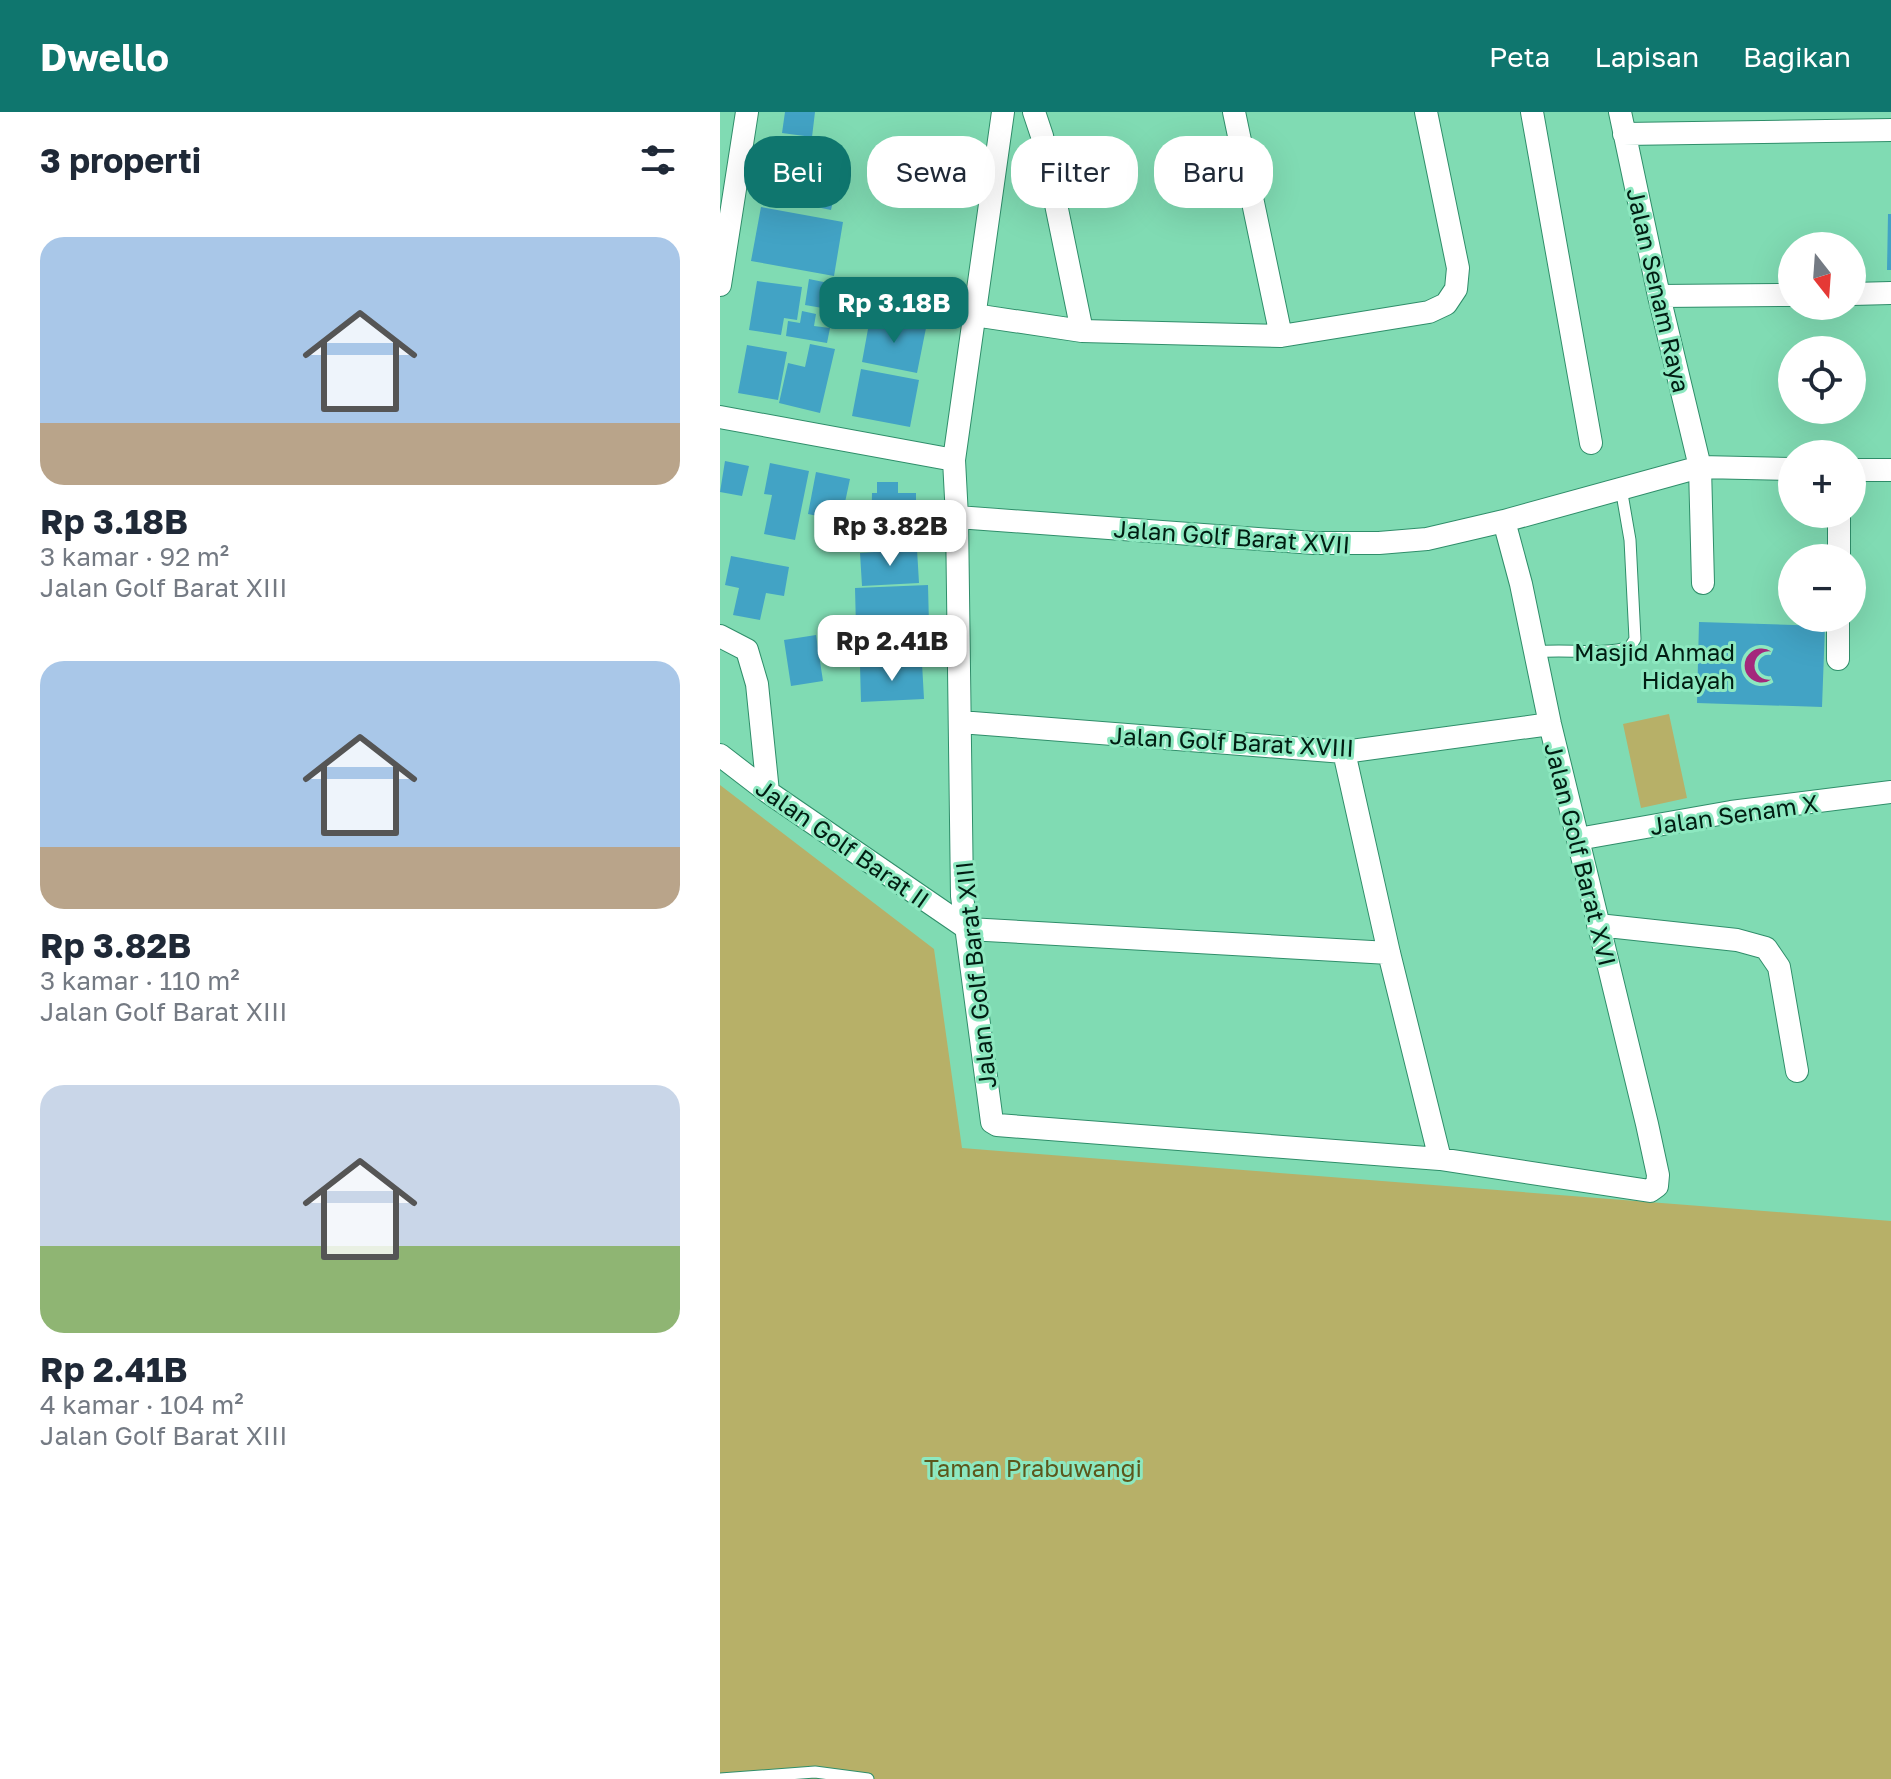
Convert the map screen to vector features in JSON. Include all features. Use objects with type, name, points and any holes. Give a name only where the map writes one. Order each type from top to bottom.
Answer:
[{"type":"street","points":[[720,285],[747,112]]},
{"type":"street","name":"Jalan Golf Barat XIII","points":[[1003,112],[954,460],[962,896],[990,1117],[997,1125],[1440,1159],[1650,1191],[1657,1186]]},
{"type":"street","points":[[1034,112],[1042,136],[1082,331]]},
{"type":"street","points":[[1234,112],[1281,336]]},
{"type":"street","points":[[974,315],[1082,331],[1281,336],[1429,312],[1446,304],[1456,289],[1458,268],[1426,112]]},
{"type":"street","points":[[1532,112],[1591,443]]},
{"type":"street","points":[[1622,123],[1891,130]]},
{"type":"street","name":"Jalan Senam Raya","points":[[1622,123],[1700,467],[1703,583]]},
{"type":"street","points":[[1866,294],[1891,293]]},
{"type":"street","points":[[1659,296],[1778,295]]},
{"type":"street","points":[[720,417],[954,460]]},
{"type":"street","name":"Jalan Golf Barat XVII","points":[[957,517],[1347,544],[1427,539],[1700,467],[1778,469]]},
{"type":"street","points":[[1866,470],[1891,470]]},
{"type":"street","name":"Jalan Golf Barat XVI","points":[[1504,521],[1647,1124],[1658,1175],[1657,1186]]},
{"type":"street","points":[[1838,632],[1838,659]]},
{"type":"street","points":[[720,636],[747,650],[754,670],[768,792]]},
{"type":"street","name":"Jalan Golf Barat XVIII","points":[[960,722],[1344,752],[1550,724]]},
{"type":"street","points":[[1344,752],[1440,1159]]},
{"type":"street","name":"Jalan Golf Barat II","points":[[720,755],[768,792],[968,929]]},
{"type":"street","name":"Jalan Senam X","points":[[1578,839],[1731,812],[1891,792]]},
{"type":"street","points":[[1598,925],[1737,940],[1766,948],[1779,967],[1797,1071]]},
{"type":"street","points":[[968,929],[1389,953]]},
{"type":"lane","points":[[1535,652],[1560,649],[1618,651],[1630,647],[1635,639],[1630,540],[1621,487]]},
{"type":"lane","points":[[720,1779],[815,1772],[868,1779]]},
{"type":"green space","points":[[1669,714],[1687,798],[1641,808],[1623,724]]},
{"type":"green space","name":"Taman Prabuwangi","points":[[720,785],[934,949],[962,1148],[1891,1221],[1891,1779],[720,1779]]},
{"type":"building","points":[[785,112],[815,112],[812,136],[782,133]]},
{"type":"building","points":[[761,208],[843,222],[834,276],[751,261]]},
{"type":"building","points":[[1888,214],[1891,214],[1891,270],[1887,270]]},
{"type":"building","points":[[809,279],[838,285],[834,310],[805,305]]},
{"type":"building","points":[[757,281],[802,287],[797,320],[784,318],[781,335],[749,330]]},
{"type":"building","points":[[802,311],[816,314],[814,326],[830,328],[827,343],[786,336],[788,321],[800,323]]},
{"type":"building","points":[[870,318],[926,328],[917,373],[862,362]]},
{"type":"building","points":[[810,344],[835,349],[820,413],[779,403],[788,363],[805,367]]},
{"type":"building","points":[[747,345],[787,352],[778,400],[738,393]]},
{"type":"building","points":[[861,369],[919,380],[910,427],[852,416]]},
{"type":"building","points":[[725,461],[749,466],[742,496],[720,492]]},
{"type":"building","points":[[770,463],[809,471],[795,540],[764,534],[772,495],[764,494]]},
{"type":"building","points":[[816,472],[850,479],[841,521],[808,514]]},
{"type":"building","points":[[877,482],[898,482],[898,493],[916,493],[916,541],[871,540],[872,493],[877,493]]},
{"type":"building","points":[[917,549],[919,583],[862,586],[860,553]]},
{"type":"building","points":[[731,556],[789,567],[784,596],[766,593],[760,620],[733,615],[739,588],[725,585]]},
{"type":"building","points":[[928,585],[929,625],[856,628],[855,588]]},
{"type":"building","name":"Masjid Ahmad Hidayah","points":[[1699,622],[1778,625],[1778,632],[1825,632],[1822,707],[1697,703]]},
{"type":"building","points":[[929,629],[930,659],[857,662],[856,632]]},
{"type":"building","points":[[816,635],[823,681],[791,686],[784,640]]},
{"type":"building","points":[[922,663],[924,699],[861,702],[860,666]]},
{"type":"place","name":"Masjid Ahmad Hidayah","points":[[1761,665]]}]
